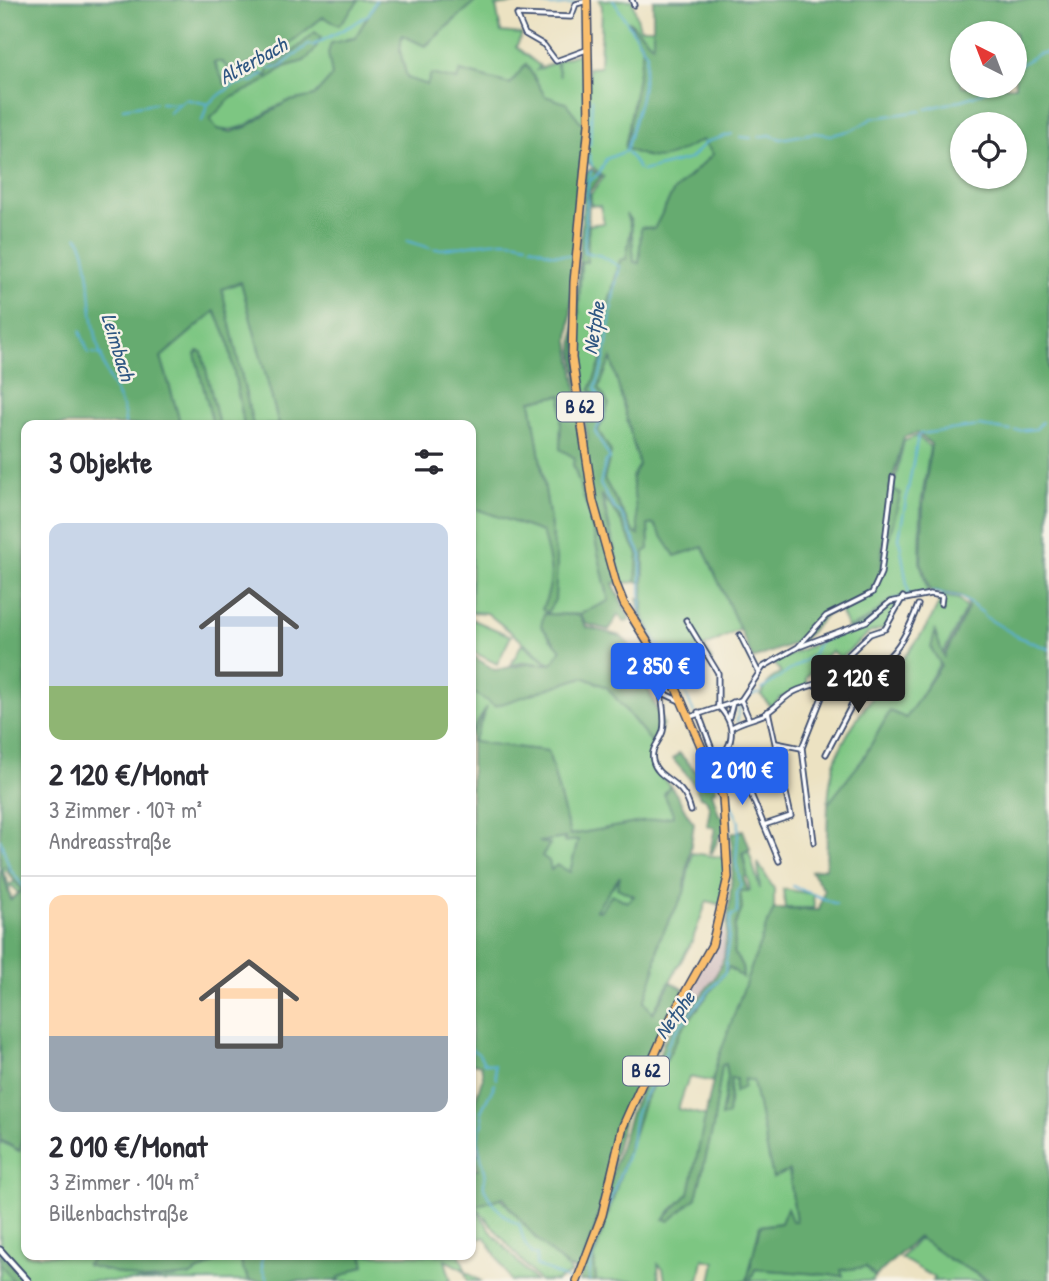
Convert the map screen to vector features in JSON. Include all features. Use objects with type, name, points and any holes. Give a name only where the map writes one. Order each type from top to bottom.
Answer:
[{"type":"main road","name":"B 62","points":[[577,1281],[602,1215],[614,1154],[630,1107],[672,1016],[706,958],[724,900],[729,864],[726,813],[713,762],[694,715],[683,703],[632,617],[616,584],[593,501],[573,370],[571,320],[589,118],[587,1]]},
{"type":"street","points":[[586,50],[556,61],[544,45],[525,34],[517,15],[571,17],[576,4],[587,1]]},
{"type":"street","points":[[798,647],[826,616],[867,597],[878,584],[893,477]]},
{"type":"street","points":[[694,715],[741,700],[758,671],[798,647],[867,621],[890,602],[904,597],[935,594],[942,596],[941,604]]},
{"type":"street","points":[[814,842],[802,748],[826,676],[870,634],[885,629],[904,597]]},
{"type":"street","points":[[732,727],[768,711],[787,695],[865,673],[885,660],[897,648],[918,605]]},
{"type":"street","points":[[686,620],[718,673],[718,706],[729,717],[732,727],[726,751],[713,762]]},
{"type":"street","points":[[740,635],[758,671]]},
{"type":"street","points":[[826,754],[866,680],[865,673]]},
{"type":"street","points":[[670,677],[660,688],[664,726],[654,748],[653,761],[658,770],[682,789],[691,811]]},
{"type":"street","points":[[652,678],[660,688],[683,703]]},
{"type":"street","points":[[741,700],[749,719]]},
{"type":"street","points":[[729,717],[733,702]]},
{"type":"street","points":[[764,825],[791,816],[768,711]]},
{"type":"street","points":[[776,743],[802,748]]},
{"type":"street","points":[[726,751],[737,761],[779,861]]},
{"type":"street","points":[[0,1250],[28,1281]]},
{"type":"shaded area","points":[[718,930],[724,930],[724,958],[714,979],[693,1003],[676,1012]]},
{"type":"green space","points":[[0,0],[359,0],[339,25],[323,17],[277,53],[231,71],[222,62],[214,62],[225,84],[259,72],[267,77],[269,68],[283,61],[315,32],[321,37],[313,53],[304,61],[284,67],[262,83],[231,98],[210,119],[217,129],[231,132],[246,127],[286,102],[314,96],[332,76],[328,53],[331,43],[355,38],[377,0],[477,0],[425,46],[402,35],[400,51],[407,78],[427,85],[431,74],[457,80],[460,71],[510,84],[526,64],[545,96],[566,103],[587,130],[581,165],[569,341],[585,442],[588,440],[573,350],[585,173],[591,169],[601,177],[589,192],[587,262],[581,262],[577,351],[592,422],[599,419],[600,407],[590,390],[603,357],[603,326],[620,260],[626,259],[631,229],[626,214],[631,221],[634,262],[639,263],[641,227],[654,229],[673,192],[713,154],[702,140],[672,155],[657,158],[625,148],[643,49],[628,20],[653,45],[653,0],[1049,0],[1049,1281],[991,1281],[950,1260],[918,1237],[875,1277],[866,1267],[841,1270],[843,1276],[755,1269],[750,1281],[747,1281],[760,1226],[781,1223],[787,1208],[792,1221],[796,1221],[789,1171],[773,1178],[753,1081],[744,1079],[744,1087],[735,1092],[736,1079],[731,1078],[728,1115],[721,1117],[728,1077],[726,1064],[722,1065],[713,1127],[696,1198],[669,1221],[664,1219],[689,1193],[717,1062],[774,909],[819,910],[824,890],[811,871],[826,868],[828,804],[863,759],[890,711],[906,718],[941,665],[931,648],[935,631],[944,657],[968,608],[967,602],[960,596],[930,591],[921,562],[923,505],[931,444],[917,433],[904,437],[890,488],[901,493],[888,542],[883,542],[881,576],[865,596],[826,615],[803,640],[753,659],[703,547],[675,556],[654,524],[648,525],[649,549],[644,552],[642,582],[636,582],[638,554],[618,516],[601,494],[622,583],[613,583],[630,620],[625,622],[618,615],[609,630],[586,624],[580,614],[609,601],[589,513],[573,464],[575,458],[560,449],[562,395],[531,401],[557,565],[555,600],[547,613],[542,609],[551,571],[542,532],[476,509],[476,420],[278,420],[241,282],[222,289],[252,420],[243,420],[228,340],[215,311],[161,357],[180,420],[21,420],[21,889],[8,873],[9,869],[5,866],[1,868],[11,900],[21,891],[20,1151],[0,1140],[0,1092],[3,1091],[0,1087]],"holes":[[[611,358],[639,465],[632,477],[639,535],[634,533],[604,479],[611,452],[598,430],[609,404],[599,388]]]},
{"type":"green space","points":[[359,0],[377,0],[355,38],[346,39],[334,70],[320,91],[311,97],[278,106],[237,129],[217,129],[210,119],[230,98],[262,83],[284,67],[304,61],[321,37],[315,33],[283,61],[269,68],[267,77],[259,72],[225,84],[214,62],[277,53],[323,17],[339,24]]},
{"type":"green space","points":[[477,0],[546,0],[545,4],[524,2],[496,6],[501,32],[522,34],[516,47],[540,66],[537,70],[556,62],[560,77],[557,61],[584,52],[587,130],[566,104],[545,96],[526,64],[510,84],[460,71],[457,80],[428,85],[407,78],[400,51],[402,35],[426,46]]},
{"type":"green space","points":[[599,0],[632,0],[640,28],[654,28],[653,45],[630,23],[643,49],[625,148],[696,143],[702,140],[713,154],[673,192],[639,263],[634,262],[631,229],[626,260],[620,261],[603,326],[603,357],[590,390],[599,403],[600,414],[599,419],[591,422],[577,351],[581,262],[586,262],[589,225],[604,223],[600,206],[591,205],[591,194],[604,177],[586,161],[588,68],[600,67],[602,6]]},
{"type":"green space","points":[[241,282],[278,420],[252,420],[221,288]]},
{"type":"green space","points":[[216,310],[228,340],[243,420],[180,420],[161,357]]},
{"type":"green space","points":[[202,352],[218,420],[212,420],[195,354]]},
{"type":"green space","points":[[611,357],[639,465],[632,477],[640,535],[634,533],[604,479],[611,452],[598,430],[605,418],[599,388]]},
{"type":"green space","points":[[562,395],[560,449],[575,458],[573,464],[589,513],[609,601],[579,614],[544,615],[550,638],[561,649],[552,665],[487,613],[476,612],[476,509],[543,532],[552,566],[547,613],[557,565],[531,401]]},
{"type":"green space","points":[[917,436],[930,447],[921,504],[920,562],[928,592],[893,599],[865,621],[848,628],[839,609],[874,587],[900,494],[893,489],[904,441]]},
{"type":"green space","points":[[602,493],[638,554],[636,582],[622,583]]},
{"type":"green space","points":[[654,524],[703,546],[737,617],[739,630],[704,647],[712,660],[681,673],[671,653],[663,654],[643,615],[644,551],[649,549],[648,525]]},
{"type":"green space","points":[[942,596],[959,599],[966,608],[942,656],[935,633],[940,663],[906,719],[890,711],[863,759],[828,804],[833,767],[847,734],[919,638]]},
{"type":"green space","points":[[638,598],[642,598],[643,615],[663,654],[671,652],[686,682],[678,686],[640,624]]},
{"type":"green space","points":[[902,599],[885,628],[869,633],[841,658],[831,651],[820,662],[828,669],[824,676],[814,668],[806,678],[807,686],[780,698],[771,707],[761,695],[769,681],[781,672],[773,662],[867,622],[891,602]]},
{"type":"green space","points":[[544,614],[579,615],[586,627],[620,636],[629,644],[663,724],[653,744],[607,687],[583,677],[495,706],[476,694],[476,658],[495,670],[527,664],[552,664],[561,650],[541,626]]},
{"type":"green space","points":[[476,621],[511,636],[497,664],[476,654]]},
{"type":"green space","points":[[522,643],[549,665],[526,662],[511,665]]},
{"type":"green space","points":[[583,677],[607,687],[653,744],[652,762],[670,786],[664,794],[675,816],[570,835],[548,751],[476,742],[476,733],[484,714],[476,726],[476,694],[495,706]]},
{"type":"green space","points":[[487,707],[476,734],[476,725]]},
{"type":"green space","points":[[476,742],[548,751],[570,835],[674,816],[664,794],[670,786],[694,823],[684,893],[659,940],[654,973],[644,1002],[653,1013],[671,982],[685,990],[625,1115],[594,1232],[579,1271],[570,1268],[549,1251],[503,1197],[476,1206],[476,1098],[483,1077],[481,1065],[476,1064]],"holes":[[[565,838],[564,842],[578,840],[570,872],[557,865],[551,870],[549,861],[542,856],[550,844],[539,842]],[[620,876],[617,888],[634,896],[627,902],[612,894],[600,911],[596,910]]]},
{"type":"green space","points":[[679,753],[706,782],[716,784],[716,790],[712,792],[719,815],[724,817],[725,836],[720,835],[712,853],[710,852],[715,828],[707,825],[710,808],[706,799],[700,797],[692,782],[673,759]]},
{"type":"green space","points":[[743,830],[750,849],[742,853],[748,891],[740,891],[742,909],[735,925],[734,953],[742,966],[743,978],[729,967],[682,1029],[643,1104],[594,1258],[596,1281],[579,1281],[631,1112],[641,1089],[651,1079],[664,1042],[684,1011],[688,1012],[714,979],[724,958],[733,866],[731,834]]},
{"type":"green space","points":[[566,838],[578,840],[570,872],[551,871],[538,842]]},
{"type":"green space","points":[[749,852],[760,889],[758,863],[774,889],[774,908],[717,1062],[714,1082],[689,1077],[678,1109],[708,1116],[689,1194],[667,1214],[696,1198],[713,1127],[722,1064],[726,1064],[728,1077],[721,1116],[728,1115],[731,1078],[736,1079],[736,1091],[744,1078],[753,1080],[773,1178],[789,1170],[796,1221],[792,1222],[787,1209],[781,1223],[760,1226],[747,1281],[711,1281],[715,1262],[703,1259],[699,1281],[665,1281],[663,1269],[658,1264],[659,1281],[596,1281],[594,1258],[643,1104],[682,1029],[729,967],[743,977],[742,966],[734,953],[735,925],[742,909],[740,891],[750,890],[743,853]]},
{"type":"green space","points":[[692,853],[727,858],[721,905],[707,901],[692,941],[652,1014],[644,1001],[654,973],[659,940],[684,893]]},
{"type":"green space","points":[[5,866],[10,869],[3,872],[9,885],[15,881],[21,889],[18,893],[13,886],[9,888],[11,900],[1,868]]},
{"type":"green space","points":[[621,875],[635,896],[627,902],[612,895],[600,911],[595,911]]},
{"type":"green space","points":[[783,889],[813,894],[814,908],[785,908]]},
{"type":"green space","points":[[0,1141],[19,1151],[21,1143],[21,1260],[92,1260],[87,1265],[193,1274],[217,1260],[241,1260],[242,1267],[250,1281],[0,1281]]},
{"type":"green space","points":[[500,1198],[572,1273],[556,1281],[539,1281],[476,1206]]},
{"type":"green space","points":[[476,1209],[493,1234],[535,1281],[511,1281],[485,1237],[476,1240]]},
{"type":"green space","points":[[917,1240],[922,1240],[987,1281],[933,1281],[935,1278],[901,1258]]},
{"type":"green space","points":[[0,1254],[26,1281],[13,1281],[0,1263]]},
{"type":"green space","points":[[91,1260],[220,1260],[190,1276],[144,1280],[86,1265]]},
{"type":"green space","points":[[241,1260],[364,1260],[365,1265],[338,1278],[339,1281],[250,1281],[242,1267]]},
{"type":"green space","points":[[364,1260],[445,1260],[451,1281],[339,1281],[337,1278],[365,1265]]},
{"type":"green space","points":[[445,1260],[462,1260],[466,1272],[481,1281],[468,1281],[464,1270]]},
{"type":"green space","points":[[866,1267],[875,1277],[872,1281],[750,1281],[755,1269],[842,1276],[840,1270]]},
{"type":"waterway","name":"Alterbach","points":[[354,24],[369,14],[376,0]]},
{"type":"waterway","name":"Alterbach","points":[[522,0],[551,6],[575,4]]},
{"type":"waterway","name":"Netphe","points":[[613,0],[647,54],[641,97],[626,151],[606,159],[600,172],[588,183],[584,252],[602,256],[620,267],[604,358],[595,388],[604,406],[603,417],[595,432],[610,458],[606,461],[600,484],[614,508],[621,513],[641,555],[641,619],[678,675],[694,713]]},
{"type":"waterway","name":"Alterbach","points":[[269,69],[280,67],[309,44],[312,46],[352,25]]},
{"type":"waterway","points":[[1027,61],[1038,54],[1049,52]]},
{"type":"waterway","name":"Alterbach","points":[[169,113],[185,99],[208,104],[233,85],[254,81],[264,73]]},
{"type":"waterway","points":[[926,109],[967,98]]},
{"type":"waterway","points":[[590,145],[592,99]]},
{"type":"waterway","points":[[123,108],[155,103]]},
{"type":"waterway","points":[[160,103],[176,104]]},
{"type":"waterway","points":[[202,121],[207,106]]},
{"type":"waterway","points":[[758,137],[770,135],[781,139],[814,133],[832,135],[852,130],[873,118],[921,111]]},
{"type":"waterway","points":[[642,171],[690,159],[706,142],[732,134]]},
{"type":"waterway","points":[[740,137],[751,138]]},
{"type":"waterway","points":[[628,153],[639,169]]},
{"type":"waterway","points":[[589,154],[592,166]]},
{"type":"waterway","name":"Netphe","points":[[588,183],[591,171]]},
{"type":"waterway","name":"Leimbach","points":[[77,236],[85,253],[98,346],[125,420]]},
{"type":"waterway","points":[[407,241],[430,248]]},
{"type":"waterway","points":[[434,249],[503,241],[527,244]]},
{"type":"waterway","points":[[531,246],[552,254],[573,256]]},
{"type":"waterway","points":[[80,331],[89,354]]},
{"type":"waterway","points":[[93,353],[102,355]]},
{"type":"waterway","points":[[1016,431],[1036,429],[1042,422]]},
{"type":"waterway","points":[[920,434],[979,426],[1011,431]]},
{"type":"waterway","points":[[909,596],[899,538],[918,436]]},
{"type":"waterway","points":[[931,592],[961,597],[983,613]]},
{"type":"waterway","points":[[893,600],[925,593]]},
{"type":"waterway","points":[[984,616],[1018,637],[1049,649]]},
{"type":"waterway","points":[[762,689],[813,655],[820,641],[843,632]]},
{"type":"waterway","points":[[749,696],[759,693]]},
{"type":"waterway","points":[[737,722],[740,704]]},
{"type":"waterway","name":"Netphe","points":[[706,740],[711,758]]},
{"type":"waterway","name":"Netphe","points":[[590,1281],[593,1254],[629,1151],[638,1107],[660,1065],[663,1065],[668,1044],[675,1032],[725,972],[731,916],[737,913],[737,892],[741,885],[736,862],[739,822],[714,766]]},
{"type":"waterway","points":[[0,839],[10,869],[21,883]]},
{"type":"waterway","points":[[793,886],[836,904]]},
{"type":"waterway","name":"Leimbach","points":[[476,1052],[484,1063],[494,1065],[496,1079]]},
{"type":"waterway","name":"Leimbach","points":[[495,1084],[481,1111],[483,1124],[478,1142],[485,1173],[484,1187],[499,1210],[519,1224],[525,1244],[533,1255],[537,1255],[536,1265],[571,1281]]},
{"type":"waterway","points":[[262,1260],[262,1269],[268,1281]]}]
